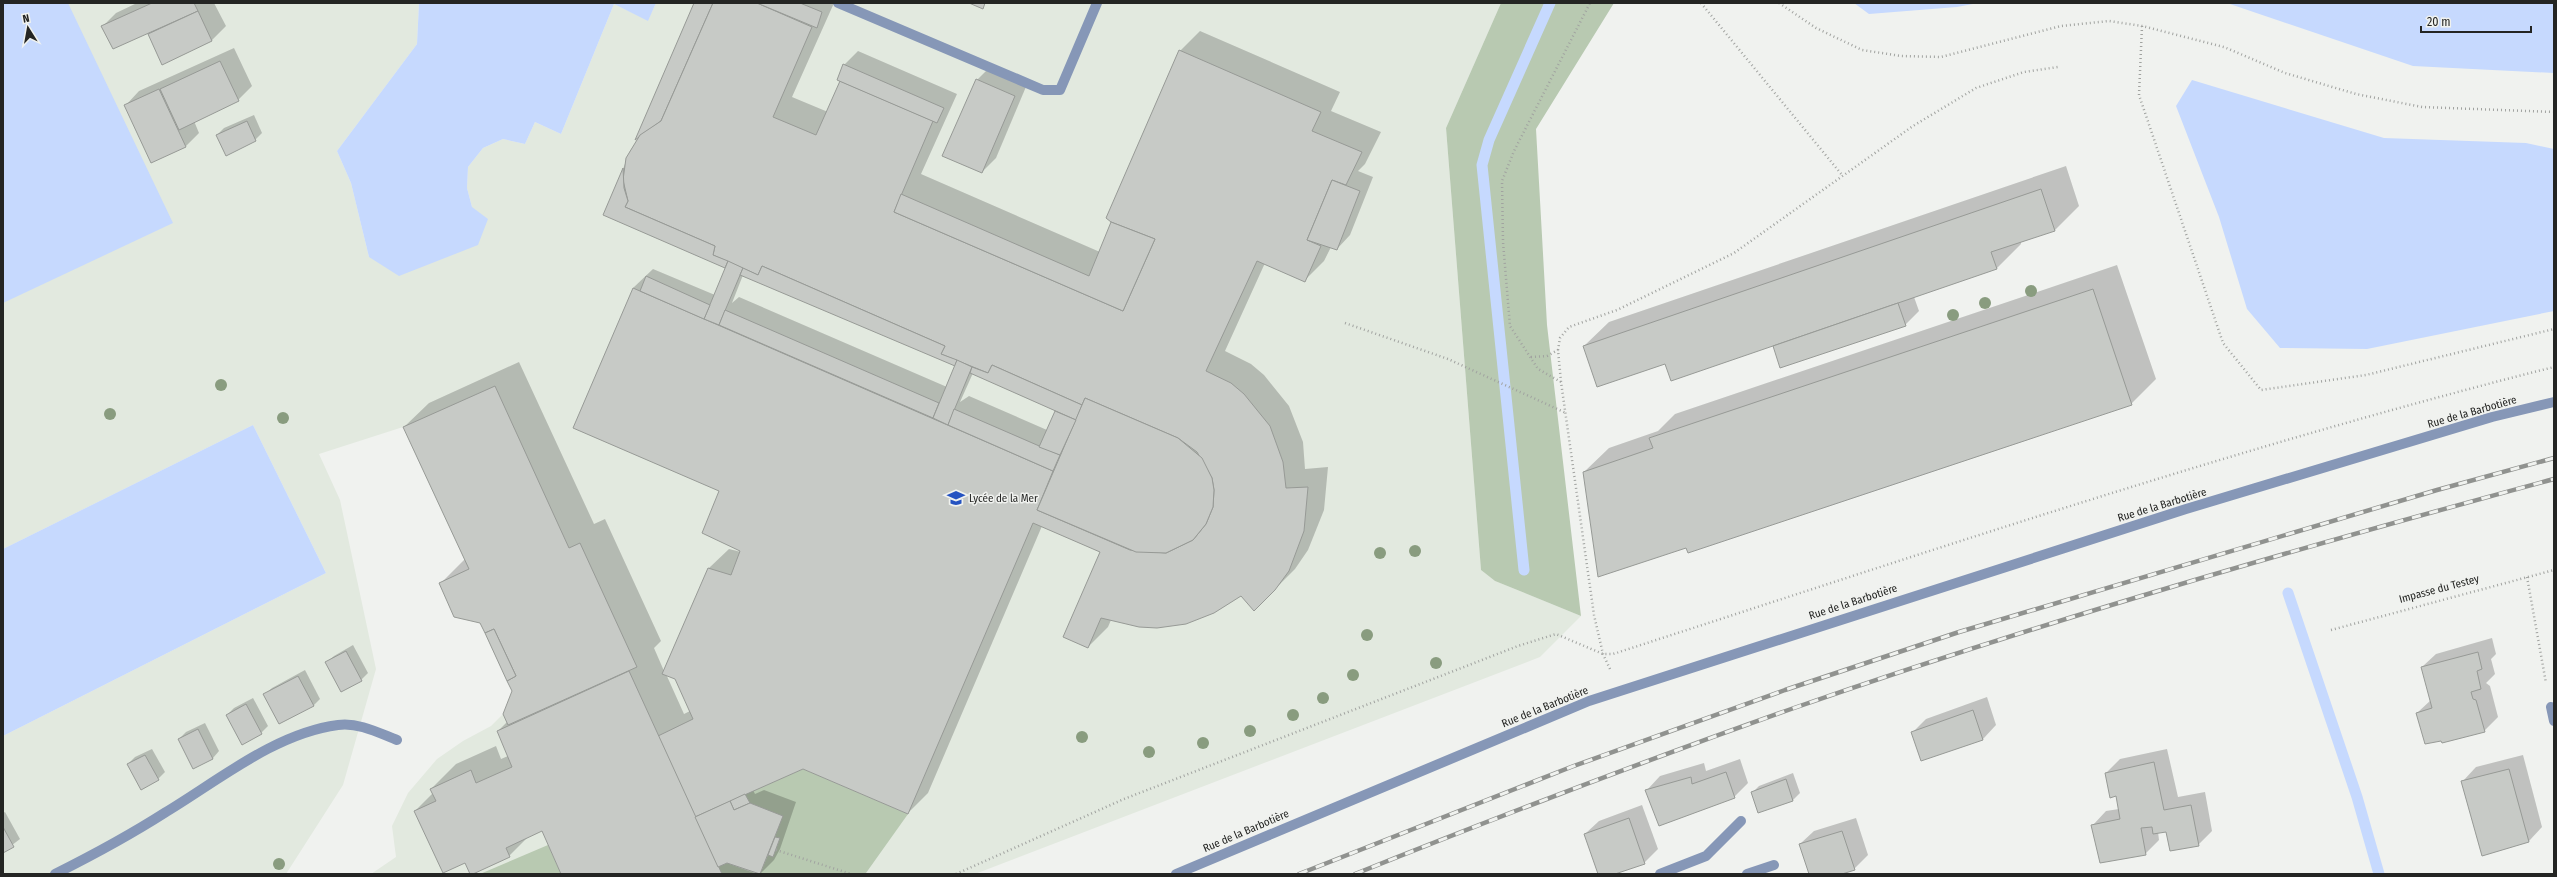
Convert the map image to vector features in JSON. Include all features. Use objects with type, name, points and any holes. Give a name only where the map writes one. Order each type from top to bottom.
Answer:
[{"type":"street","points":[[838,3],[1043,90],[1060,90],[1097,3]]},
{"type":"street","name":"Rue de la Barbotière","points":[[1176,874],[1589,701],[2186,509],[2492,417],[2554,402]]},
{"type":"street","points":[[2551,708],[2554,721]]},
{"type":"street","points":[[55,874],[123,840],[280,742],[310,731],[340,724],[364,728],[397,740]]},
{"type":"street","points":[[1660,874],[1706,856],[1741,821]]},
{"type":"street","points":[[1748,874],[1774,865]]},
{"type":"path","points":[[1561,382],[1538,368],[1514,334],[1508,312],[1502,181],[1514,151],[1590,3]]},
{"type":"path","points":[[1701,3],[1842,175]]},
{"type":"path","points":[[1779,3],[1816,28],[1862,50],[1901,56],[1941,57],[2060,26],[2109,21],[2142,26],[2224,47],[2285,73],[2356,94],[2422,107],[2554,112]]},
{"type":"path","points":[[2142,26],[2139,96],[2223,343],[2261,390],[2366,376],[2554,329]]},
{"type":"path","points":[[1603,654],[1594,616],[1561,382],[1558,350],[1560,338],[1569,327],[1617,310],[1734,253],[1913,126],[1976,88],[2024,72],[2058,68]]},
{"type":"path","points":[[1345,323],[1448,359],[1566,413]]},
{"type":"path","points":[[1530,357],[1547,356],[1558,350]]},
{"type":"path","points":[[956,874],[1124,799],[1518,646],[1556,634],[1603,654],[1613,654],[2174,472],[2459,391],[2554,367]]},
{"type":"path","name":"Impasse du Testey","points":[[2330,630],[2554,570]]},
{"type":"path","points":[[2527,577],[2551,708]]},
{"type":"path","points":[[776,850],[851,874]]},
{"type":"shaded area","name":"Lycée de la Mer","points":[[3,3],[419,3],[417,44],[337,151],[351,183],[369,257],[472,207],[467,188],[468,167],[483,148],[503,139],[525,144],[535,122],[561,134],[614,4],[648,20],[656,3],[1501,3],[1446,128],[1481,570],[1495,581],[1581,616],[1540,657],[975,874],[371,874],[396,857],[392,826],[408,793],[437,759],[463,741],[491,726],[503,714],[512,691],[480,623],[454,617],[439,583],[469,569],[403,427],[319,454],[340,500],[376,669],[343,785],[286,874],[3,874],[3,736],[326,573],[253,425],[3,549]]},
{"type":"green space","points":[[1501,3],[1614,3],[1536,129],[1547,325],[1581,616],[1495,581],[1481,570],[1446,128]]},
{"type":"green space","points":[[803,769],[908,814],[866,873],[760,874],[768,855],[773,857],[780,838],[775,837],[782,816],[750,803],[745,794]]},
{"type":"green space","points":[[548,845],[561,874],[480,874]]},
{"type":"green space","points":[[727,863],[757,874],[722,874],[718,867]]},
{"type":"water","points":[[3,3],[68,3],[173,223],[3,303]]},
{"type":"water","points":[[419,3],[656,3],[648,21],[614,4],[561,134],[535,122],[525,144],[503,139],[483,148],[468,167],[467,188],[472,207],[488,219],[478,245],[399,276],[369,257],[351,183],[337,151],[417,44]]},
{"type":"water","points":[[1854,3],[1978,3],[1957,7],[1869,14]]},
{"type":"water","points":[[2227,3],[2554,3],[2554,73],[2413,66]]},
{"type":"water","points":[[2192,80],[2384,138],[2526,143],[2554,149],[2554,311],[2367,349],[2280,348],[2247,309],[2219,217],[2176,106]]},
{"type":"water","points":[[253,425],[326,573],[3,736],[3,549]]},
{"type":"building","points":[[152,3],[194,3],[198,11],[113,49],[101,26]]},
{"type":"building","points":[[694,3],[713,3],[661,121],[635,140]]},
{"type":"building","points":[[713,3],[757,3],[812,27],[773,117],[816,135],[840,81],[933,121],[894,212],[1123,311],[1155,239],[1111,222],[1106,218],[1179,50],[1321,112],[1312,131],[1362,152],[1346,185],[1332,180],[1307,240],[1321,246],[1305,282],[1257,261],[1206,371],[1231,383],[1244,394],[1270,426],[1283,462],[1286,488],[1308,487],[1304,531],[1289,571],[1275,590],[1254,611],[1241,596],[1214,613],[1186,624],[1157,628],[1139,627],[1101,618],[1088,648],[1063,637],[1100,552],[1033,523],[908,814],[803,769],[695,817],[658,736],[693,719],[675,679],[662,674],[708,568],[731,575],[740,551],[702,533],[719,491],[573,428],[633,288],[1053,471],[1037,510],[1130,550],[1166,553],[1193,540],[1206,524],[1213,507],[1214,490],[1212,478],[1197,452],[1178,438],[1085,398],[1082,405],[992,365],[988,373],[941,354],[945,346],[762,266],[758,275],[713,255],[715,246],[625,207],[628,201],[623,180],[626,158],[640,135],[661,121]]},
{"type":"building","points":[[757,3],[800,3],[822,12],[817,28]]},
{"type":"building","points":[[969,3],[985,3],[983,9]]},
{"type":"building","points":[[198,11],[212,41],[162,65],[148,34]]},
{"type":"building","points":[[220,61],[239,101],[179,130],[160,89]]},
{"type":"building","points":[[843,64],[944,108],[937,123],[837,80]]},
{"type":"building","points":[[976,79],[1015,96],[982,173],[942,156]]},
{"type":"building","points":[[159,89],[186,147],[151,163],[124,105]]},
{"type":"building","points":[[247,121],[256,141],[226,156],[216,135]]},
{"type":"building","points":[[623,168],[624,188],[628,201],[625,207],[715,246],[713,255],[728,261],[725,268],[603,215]]},
{"type":"building","points":[[1332,180],[1360,191],[1337,250],[1307,240]]},
{"type":"building","points":[[2041,189],[2055,231],[1991,252],[1997,269],[1671,381],[1665,364],[1597,387],[1583,346]]},
{"type":"building","points":[[901,194],[1089,276],[1111,222],[1155,239],[1123,311],[894,212]]},
{"type":"building","points":[[728,261],[743,268],[719,325],[704,319]]},
{"type":"building","points":[[762,266],[945,346],[941,354],[957,360],[955,366],[740,275],[743,268],[758,275]]},
{"type":"building","points":[[646,276],[710,305],[704,319],[640,291]]},
{"type":"building","points":[[2093,289],[2132,405],[1688,553],[1686,548],[1598,577],[1583,472],[1653,448],[1649,438]]},
{"type":"building","points":[[1898,303],[1906,326],[1780,368],[1773,346]]},
{"type":"building","points":[[725,310],[939,403],[933,418],[719,325]]},
{"type":"building","points":[[957,360],[972,367],[948,425],[933,418]]},
{"type":"building","points":[[992,365],[1082,405],[1076,420],[970,373],[972,367],[988,373]]},
{"type":"building","points":[[495,386],[569,548],[580,543],[637,667],[508,725],[503,714],[512,691],[507,681],[516,676],[494,629],[485,633],[480,623],[454,617],[439,583],[469,569],[403,427]]},
{"type":"building","points":[[1085,398],[1178,438],[1202,458],[1212,478],[1214,490],[1213,507],[1206,524],[1193,540],[1166,553],[1136,552],[1037,510]]},
{"type":"building","points":[[954,409],[1060,455],[1053,471],[948,425]]},
{"type":"building","points":[[1055,411],[1076,420],[1060,455],[1039,447]]},
{"type":"building","points":[[494,629],[516,676],[507,681],[485,633]]},
{"type":"building","points":[[346,651],[362,681],[341,692],[325,662]]},
{"type":"building","points":[[2478,652],[2482,669],[2477,671],[2481,689],[2471,692],[2473,699],[2476,700],[2485,732],[2442,743],[2441,741],[2425,744],[2416,713],[2432,708],[2421,667]]},
{"type":"building","points":[[629,671],[722,874],[561,874],[542,831],[506,848],[510,857],[473,874],[470,874],[465,863],[443,873],[414,811],[436,801],[430,789],[471,770],[476,783],[512,767],[497,731]]},
{"type":"building","points":[[298,676],[314,706],[279,724],[263,694]]},
{"type":"building","points":[[246,704],[262,734],[242,745],[226,715]]},
{"type":"building","points":[[1973,710],[1983,740],[1921,761],[1911,732]]},
{"type":"building","points":[[198,729],[213,759],[193,769],[178,739]]},
{"type":"building","points":[[145,755],[159,780],[141,790],[127,764]]},
{"type":"building","points":[[2154,762],[2164,810],[2191,805],[2199,846],[2170,851],[2166,832],[2153,834],[2152,827],[2141,828],[2146,855],[2100,863],[2091,825],[2120,819],[2116,796],[2110,798],[2105,773]]},
{"type":"building","points":[[2509,769],[2529,842],[2482,856],[2461,781]]},
{"type":"building","points":[[1726,772],[1735,798],[1659,826],[1645,790],[1691,777],[1692,784]]},
{"type":"building","points":[[1786,779],[1793,801],[1758,813],[1751,792]]},
{"type":"building","points":[[745,794],[750,803],[734,810],[730,801]]},
{"type":"building","points":[[730,801],[734,810],[750,803],[783,816],[760,874],[727,863],[718,867],[695,817]]},
{"type":"building","points":[[1629,818],[1645,864],[1615,874],[1598,874],[1584,834]]},
{"type":"building","points":[[3,827],[14,847],[3,853]]},
{"type":"building","points":[[1842,831],[1855,870],[1842,874],[1809,874],[1799,844]]},
{"type":"building","points":[[775,837],[780,838],[773,857],[768,855]]},
{"type":"waterway","points":[[1524,570],[1482,165],[1489,140],[1550,3]]},
{"type":"waterway","points":[[2288,593],[2357,797],[2379,874]]},
{"type":"railway","points":[[1299,874],[1571,767],[1785,690],[1959,632],[2437,490],[2554,458]]},
{"type":"railway","points":[[1355,874],[1629,768],[1794,708],[1982,645],[2267,559],[2554,479]]},
{"type":"place","name":"Lycée de la Mer","points":[[956,498]]}]
